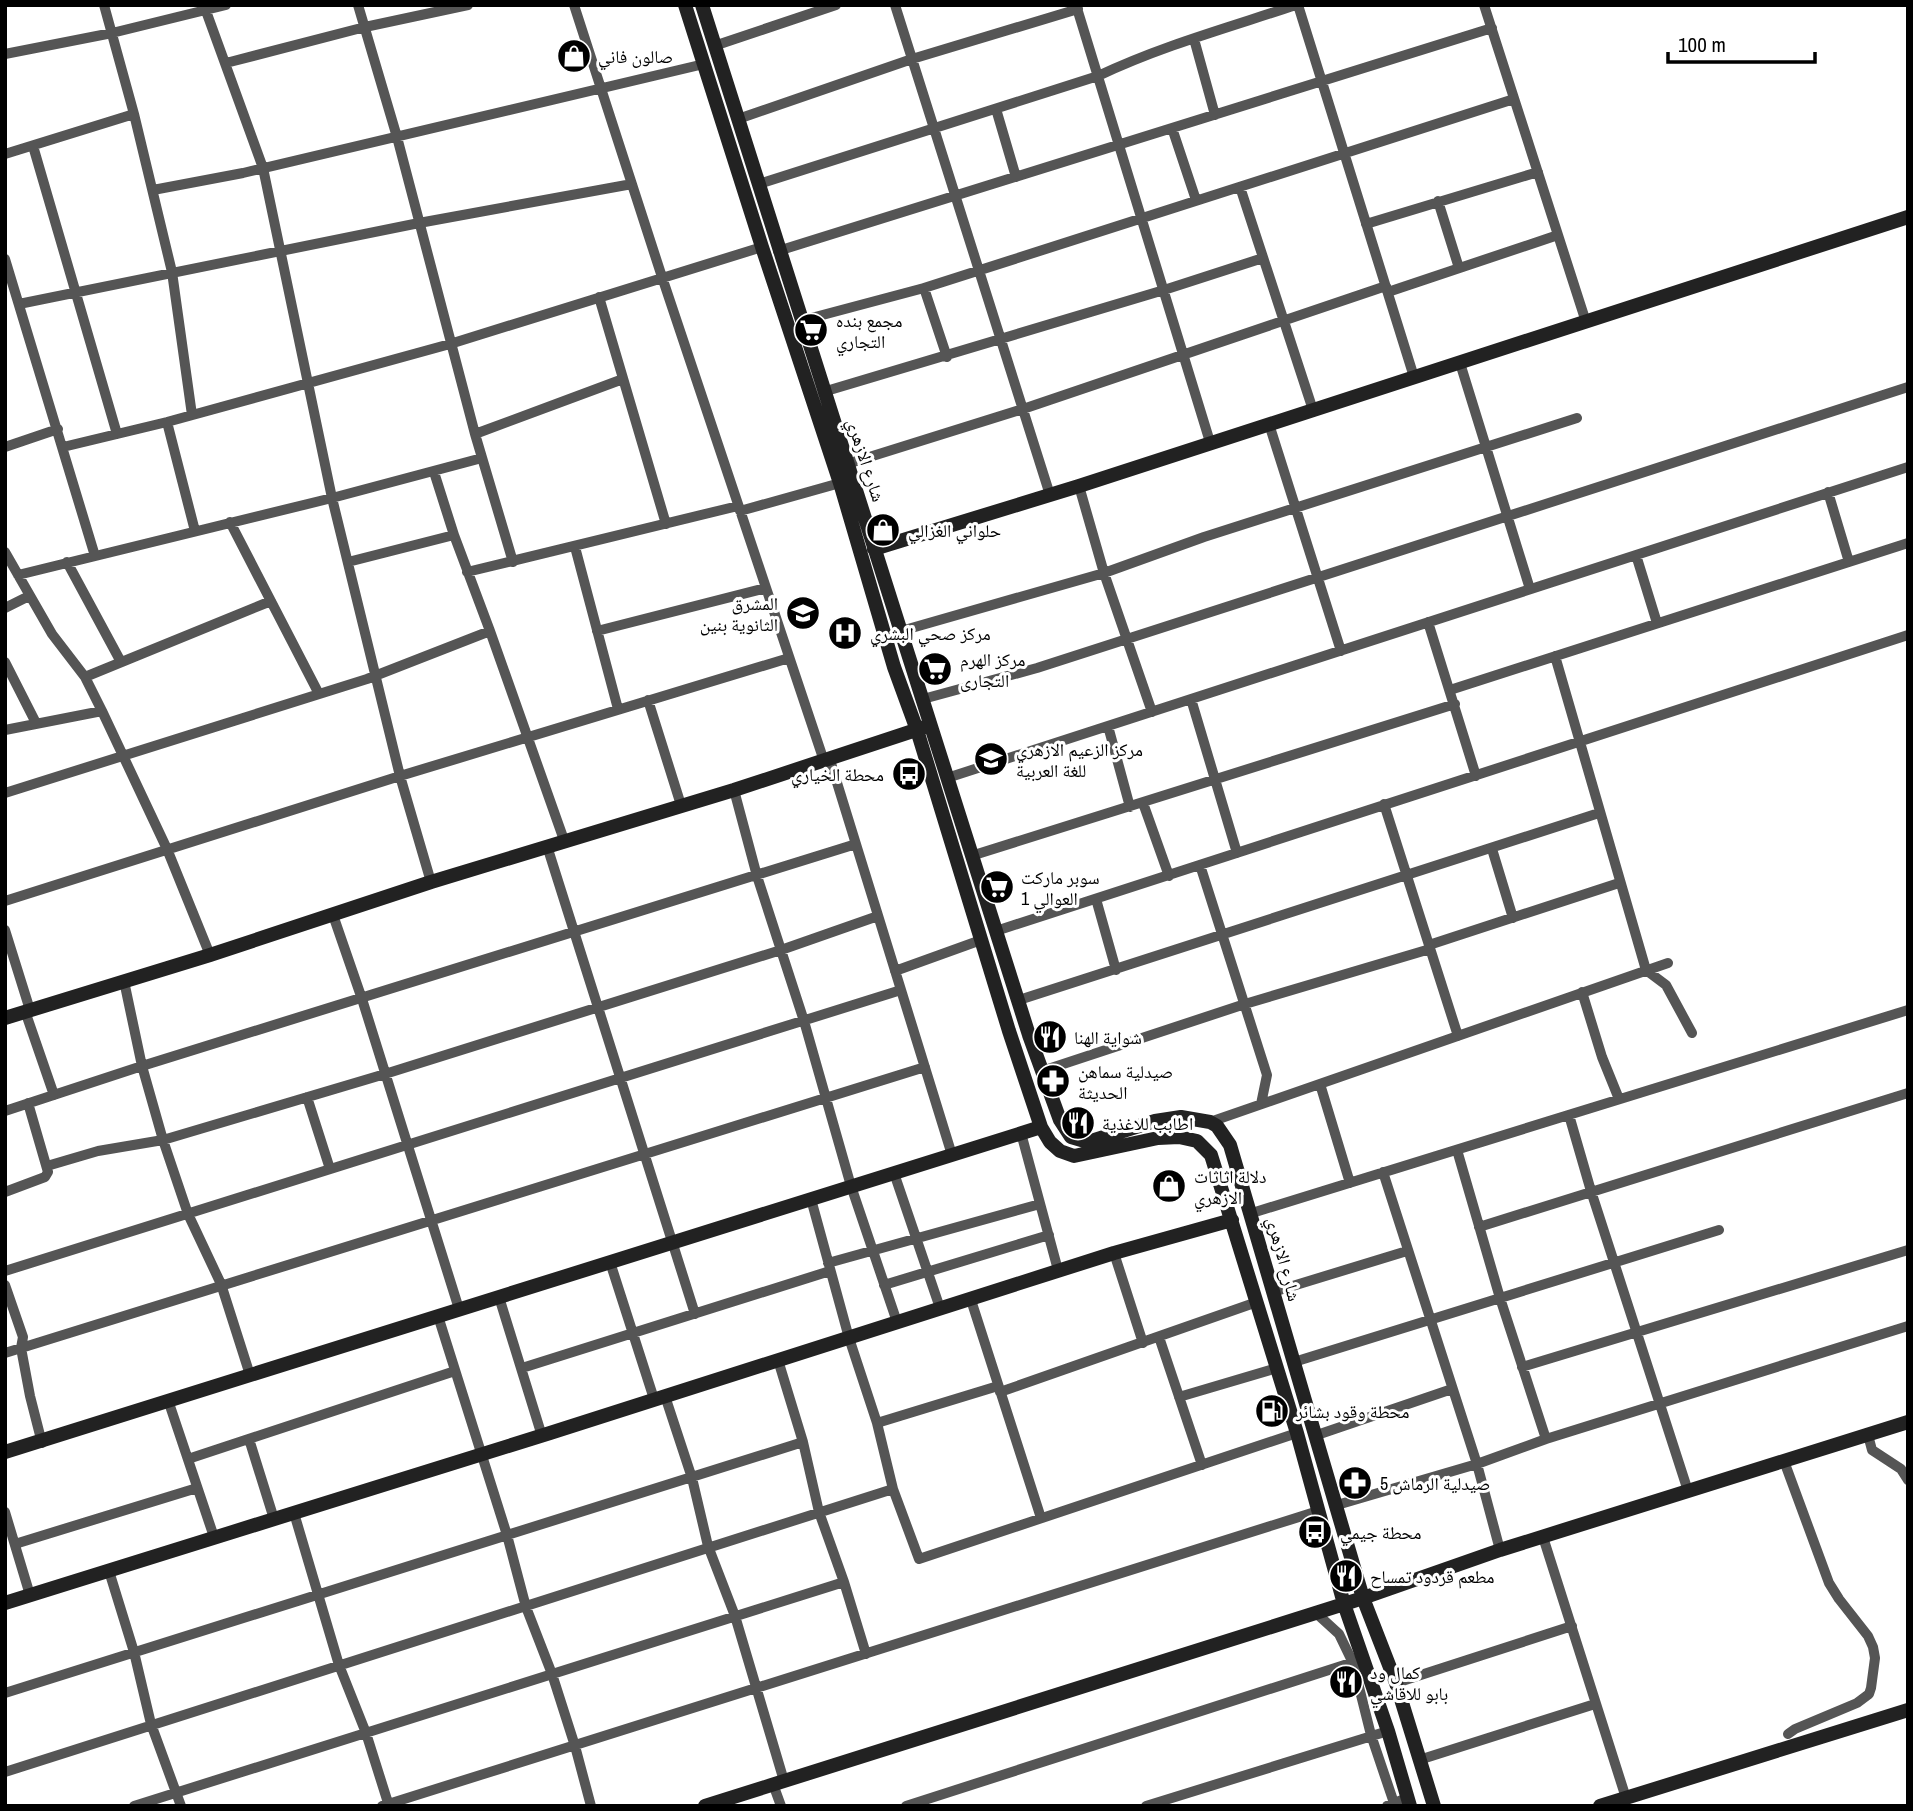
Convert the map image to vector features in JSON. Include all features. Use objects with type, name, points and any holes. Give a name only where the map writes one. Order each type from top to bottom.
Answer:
[{"type":"street","points":[[104,5],[134,114],[172,272],[192,415]]},
{"type":"street","points":[[5,54],[112,33],[226,5]]},
{"type":"street","points":[[358,5],[397,137],[475,434],[513,562]]},
{"type":"street","points":[[226,63],[365,27],[468,5]]},
{"type":"street","points":[[574,5],[789,658],[856,844],[952,1155]]},
{"type":"street","name":"شارع الازهري","points":[[685,5],[840,483],[876,608],[923,727],[947,778],[1060,1120],[1076,1140],[1091,1141],[1173,1117],[1210,1122],[1217,1126],[1230,1145],[1363,1598],[1396,1683],[1434,1806]]},
{"type":"street","name":"شارع الازهري","points":[[702,5],[800,321],[923,699],[923,727],[981,940],[1041,1127],[1050,1142],[1060,1151],[1074,1156],[1180,1137],[1197,1141],[1211,1155],[1297,1433],[1358,1661],[1388,1731],[1399,1804]]},
{"type":"street","points":[[714,46],[836,5]]},
{"type":"street","points":[[895,5],[1051,495]]},
{"type":"street","points":[[759,184],[1098,76],[1120,65],[1297,5],[1414,377]]},
{"type":"street","points":[[1484,5],[1586,322]]},
{"type":"street","points":[[738,119],[912,59],[1077,7],[1210,442]]},
{"type":"street","points":[[206,11],[263,168],[306,384],[374,676],[432,882]]},
{"type":"street","points":[[778,251],[1492,28]]},
{"type":"street","points":[[1194,39],[1215,115]]},
{"type":"street","points":[[153,190],[263,168],[704,64]]},
{"type":"street","points":[[800,321],[924,288],[1514,99]]},
{"type":"street","points":[[996,109],[1016,177]]},
{"type":"street","points":[[5,154],[134,114]]},
{"type":"street","points":[[1172,128],[1196,200]]},
{"type":"street","points":[[33,146],[117,434]]},
{"type":"street","points":[[1366,224],[1538,172]]},
{"type":"street","points":[[19,304],[419,223],[632,184]]},
{"type":"street","points":[[1240,187],[1313,410]]},
{"type":"street","points":[[1438,201],[1459,268]]},
{"type":"street","points":[[874,549],[1051,495],[1908,218]]},
{"type":"street","points":[[847,464],[1023,410],[1283,321],[1558,235]]},
{"type":"street","points":[[63,447],[167,422],[450,344],[762,247]]},
{"type":"street","points":[[823,392],[947,357],[1263,258]]},
{"type":"street","points":[[6,262],[95,556]]},
{"type":"street","points":[[924,288],[947,357]]},
{"type":"street","points":[[599,297],[666,524]]},
{"type":"street","points":[[1460,363],[1530,589]]},
{"type":"street","points":[[475,434],[623,379]]},
{"type":"street","points":[[923,699],[1032,669],[1908,387]]},
{"type":"street","points":[[901,631],[1104,573],[1294,508],[1577,418]]},
{"type":"street","points":[[167,422],[195,531]]},
{"type":"street","points":[[1269,424],[1341,651]]},
{"type":"street","points":[[5,447],[58,429]]},
{"type":"street","points":[[18,575],[332,498],[482,458]]},
{"type":"street","points":[[947,778],[1908,467]]},
{"type":"street","points":[[434,472],[467,572],[491,631],[564,841]]},
{"type":"street","points":[[467,572],[840,483]]},
{"type":"street","points":[[1079,486],[1104,573],[1152,712]]},
{"type":"street","points":[[1828,492],[1849,562]]},
{"type":"street","points":[[230,522],[320,694]]},
{"type":"street","points":[[348,562],[454,535]]},
{"type":"street","points":[[1450,690],[1908,543]]},
{"type":"street","points":[[575,547],[618,709]]},
{"type":"street","points":[[5,552],[52,634],[85,677],[167,849],[210,955]]},
{"type":"street","points":[[1636,555],[1657,623]]},
{"type":"street","points":[[67,562],[121,662]]},
{"type":"street","points":[[597,631],[766,588]]},
{"type":"street","points":[[5,608],[29,596]]},
{"type":"street","points":[[85,677],[271,601]]},
{"type":"street","points":[[1428,622],[1476,776]]},
{"type":"street","points":[[5,793],[374,676],[491,631]]},
{"type":"street","points":[[996,931],[1908,635]]},
{"type":"street","points":[[1555,656],[1646,970],[1666,985],[1692,1032]]},
{"type":"street","points":[[5,901],[400,776],[789,658]]},
{"type":"street","points":[[5,662],[36,723]]},
{"type":"street","points":[[1191,699],[1237,853]]},
{"type":"street","points":[[648,700],[681,805]]},
{"type":"street","points":[[971,856],[1455,704]]},
{"type":"street","points":[[5,730],[102,711]]},
{"type":"street","points":[[1108,726],[1130,807]]},
{"type":"street","points":[[5,1018],[547,846],[827,761],[923,727]]},
{"type":"street","points":[[734,790],[757,876],[804,1021],[851,1186],[897,1322]]},
{"type":"street","points":[[1143,803],[1169,876]]},
{"type":"street","points":[[1384,804],[1458,1036]]},
{"type":"street","points":[[1019,1000],[1599,813]]},
{"type":"street","points":[[5,1111],[856,844]]},
{"type":"street","points":[[547,846],[695,1314]]},
{"type":"street","points":[[1492,849],[1513,918]]},
{"type":"street","points":[[1199,865],[1224,935],[1267,1075],[1261,1104]]},
{"type":"street","points":[[1042,1071],[1619,883]]},
{"type":"street","points":[[1096,899],[1116,970]]},
{"type":"street","points":[[333,915],[459,1309]]},
{"type":"street","points":[[47,1166],[98,1151],[163,1140],[385,1074],[780,950],[878,916]]},
{"type":"street","points":[[5,930],[54,1095]]},
{"type":"street","points":[[895,971],[981,940]]},
{"type":"street","points":[[1210,1122],[1668,963]]},
{"type":"street","points":[[124,981],[142,1066],[163,1140],[187,1214],[221,1284],[250,1375]]},
{"type":"street","points":[[5,1271],[901,990]]},
{"type":"street","points":[[1583,992],[1602,1057],[1619,1099]]},
{"type":"street","points":[[1252,1213],[1908,1010]]},
{"type":"street","points":[[5,1353],[925,1067]]},
{"type":"street","points":[[1320,1084],[1350,1183]]},
{"type":"street","points":[[1479,1227],[1908,1093]]},
{"type":"street","points":[[307,1097],[330,1169]]},
{"type":"street","points":[[5,1192],[45,1178],[48,1172],[28,1103]]},
{"type":"street","points":[[1569,1115],[1613,1262],[1688,1491]]},
{"type":"street","points":[[5,1452],[42,1443],[250,1375],[1041,1127]]},
{"type":"street","points":[[1021,1133],[1058,1270]]},
{"type":"street","points":[[1457,1150],[1500,1298],[1546,1439]]},
{"type":"street","points":[[1384,1172],[1477,1464],[1500,1550]]},
{"type":"street","points":[[894,1173],[940,1308]]},
{"type":"street","points":[[811,1199],[849,1338],[877,1423],[893,1489],[919,1559],[1297,1433]]},
{"type":"street","points":[[522,1368],[695,1314],[873,1251],[1040,1204]]},
{"type":"street","points":[[5,1603],[542,1436],[1058,1270],[1232,1220]]},
{"type":"street","points":[[1294,1362],[1719,1230]]},
{"type":"street","points":[[884,1285],[1049,1235]]},
{"type":"street","points":[[1522,1367],[1908,1250]]},
{"type":"street","points":[[1273,1292],[1407,1251]]},
{"type":"street","points":[[1114,1253],[1143,1343]]},
{"type":"street","points":[[610,1262],[633,1333],[692,1478],[708,1546],[735,1616],[758,1688],[779,1782],[781,1806]]},
{"type":"street","points":[[5,1285],[23,1337],[22,1348],[30,1396],[42,1443]]},
{"type":"street","points":[[499,1297],[542,1436]]},
{"type":"street","points":[[971,1300],[1041,1518]]},
{"type":"street","points":[[877,1423],[999,1389],[1143,1343],[1257,1301]]},
{"type":"street","points":[[438,1316],[507,1535],[526,1606],[575,1746],[591,1806]]},
{"type":"street","points":[[1337,1505],[1477,1464],[1546,1439],[1908,1326]]},
{"type":"street","points":[[1159,1337],[1202,1465]]},
{"type":"street","points":[[778,1360],[803,1442],[819,1512],[866,1654]]},
{"type":"street","points":[[1179,1397],[1277,1368]]},
{"type":"street","points":[[188,1459],[455,1371]]},
{"type":"street","points":[[1317,1435],[1452,1389]]},
{"type":"street","points":[[168,1401],[214,1537]]},
{"type":"street","points":[[705,1806],[1363,1598],[1500,1550],[1908,1422]]},
{"type":"street","points":[[1868,1435],[1872,1450],[1907,1476]]},
{"type":"street","points":[[248,1439],[274,1519]]},
{"type":"street","points":[[5,1693],[803,1442]]},
{"type":"street","points":[[1784,1461],[1829,1583],[1868,1636],[1875,1658],[1871,1688],[1863,1699],[1788,1734]]},
{"type":"street","points":[[15,1544],[197,1488]]},
{"type":"street","points":[[5,1772],[893,1489]]},
{"type":"street","points":[[294,1513],[320,1593],[339,1665],[366,1733],[387,1805],[1318,1511]]},
{"type":"street","points":[[6,1514],[30,1595]]},
{"type":"street","points":[[1544,1536],[1621,1801]]},
{"type":"street","points":[[109,1571],[134,1653],[151,1724],[181,1806]]},
{"type":"street","points":[[134,1806],[844,1582]]},
{"type":"street","points":[[1316,1613],[1339,1634],[1358,1661],[1371,1735],[1399,1804]]},
{"type":"street","points":[[1396,1683],[1572,1626]]},
{"type":"street","points":[[906,1806],[1358,1661]]},
{"type":"street","points":[[1419,1760],[1595,1704]]},
{"type":"street","points":[[1600,1806],[1908,1710]]},
{"type":"street","points":[[1146,1806],[1388,1731]]},
{"type":"place","name":"صالون فاني","points":[[574,56]]},
{"type":"place","name":"مجمع بنده التجاري","points":[[811,330]]},
{"type":"place","name":"حلواني الغزالي","points":[[883,530]]},
{"type":"place","name":"المشرق الثانوية بنين","points":[[803,613]]},
{"type":"place","name":"مركز صحي البشري","points":[[845,633]]},
{"type":"place","name":"مركز الهرم التجارى","points":[[935,669]]},
{"type":"place","name":"مركز الزعيم الازهري للغة العربية","points":[[991,759]]},
{"type":"place","name":"محطة الخياري","points":[[909,774]]},
{"type":"place","name":"سوبر ماركت العوالي 1","points":[[997,887]]},
{"type":"place","name":"شواية الهنا","points":[[1050,1037]]},
{"type":"place","name":"صيدلية سماهن الحديثة","points":[[1053,1081]]},
{"type":"place","name":"اطابب للاغذية","points":[[1078,1123]]},
{"type":"place","name":"دلالة اثاثات الازهري","points":[[1169,1186]]},
{"type":"place","name":"محطة وقود بشائر","points":[[1272,1411]]},
{"type":"place","name":"صيدلية الرماش 5","points":[[1355,1483]]},
{"type":"place","name":"محطة جيمي","points":[[1315,1532]]},
{"type":"place","name":"مطعم قردود تمساح","points":[[1346,1576]]},
{"type":"place","name":"كمال ود بابو للاقاشي","points":[[1346,1682]]}]
